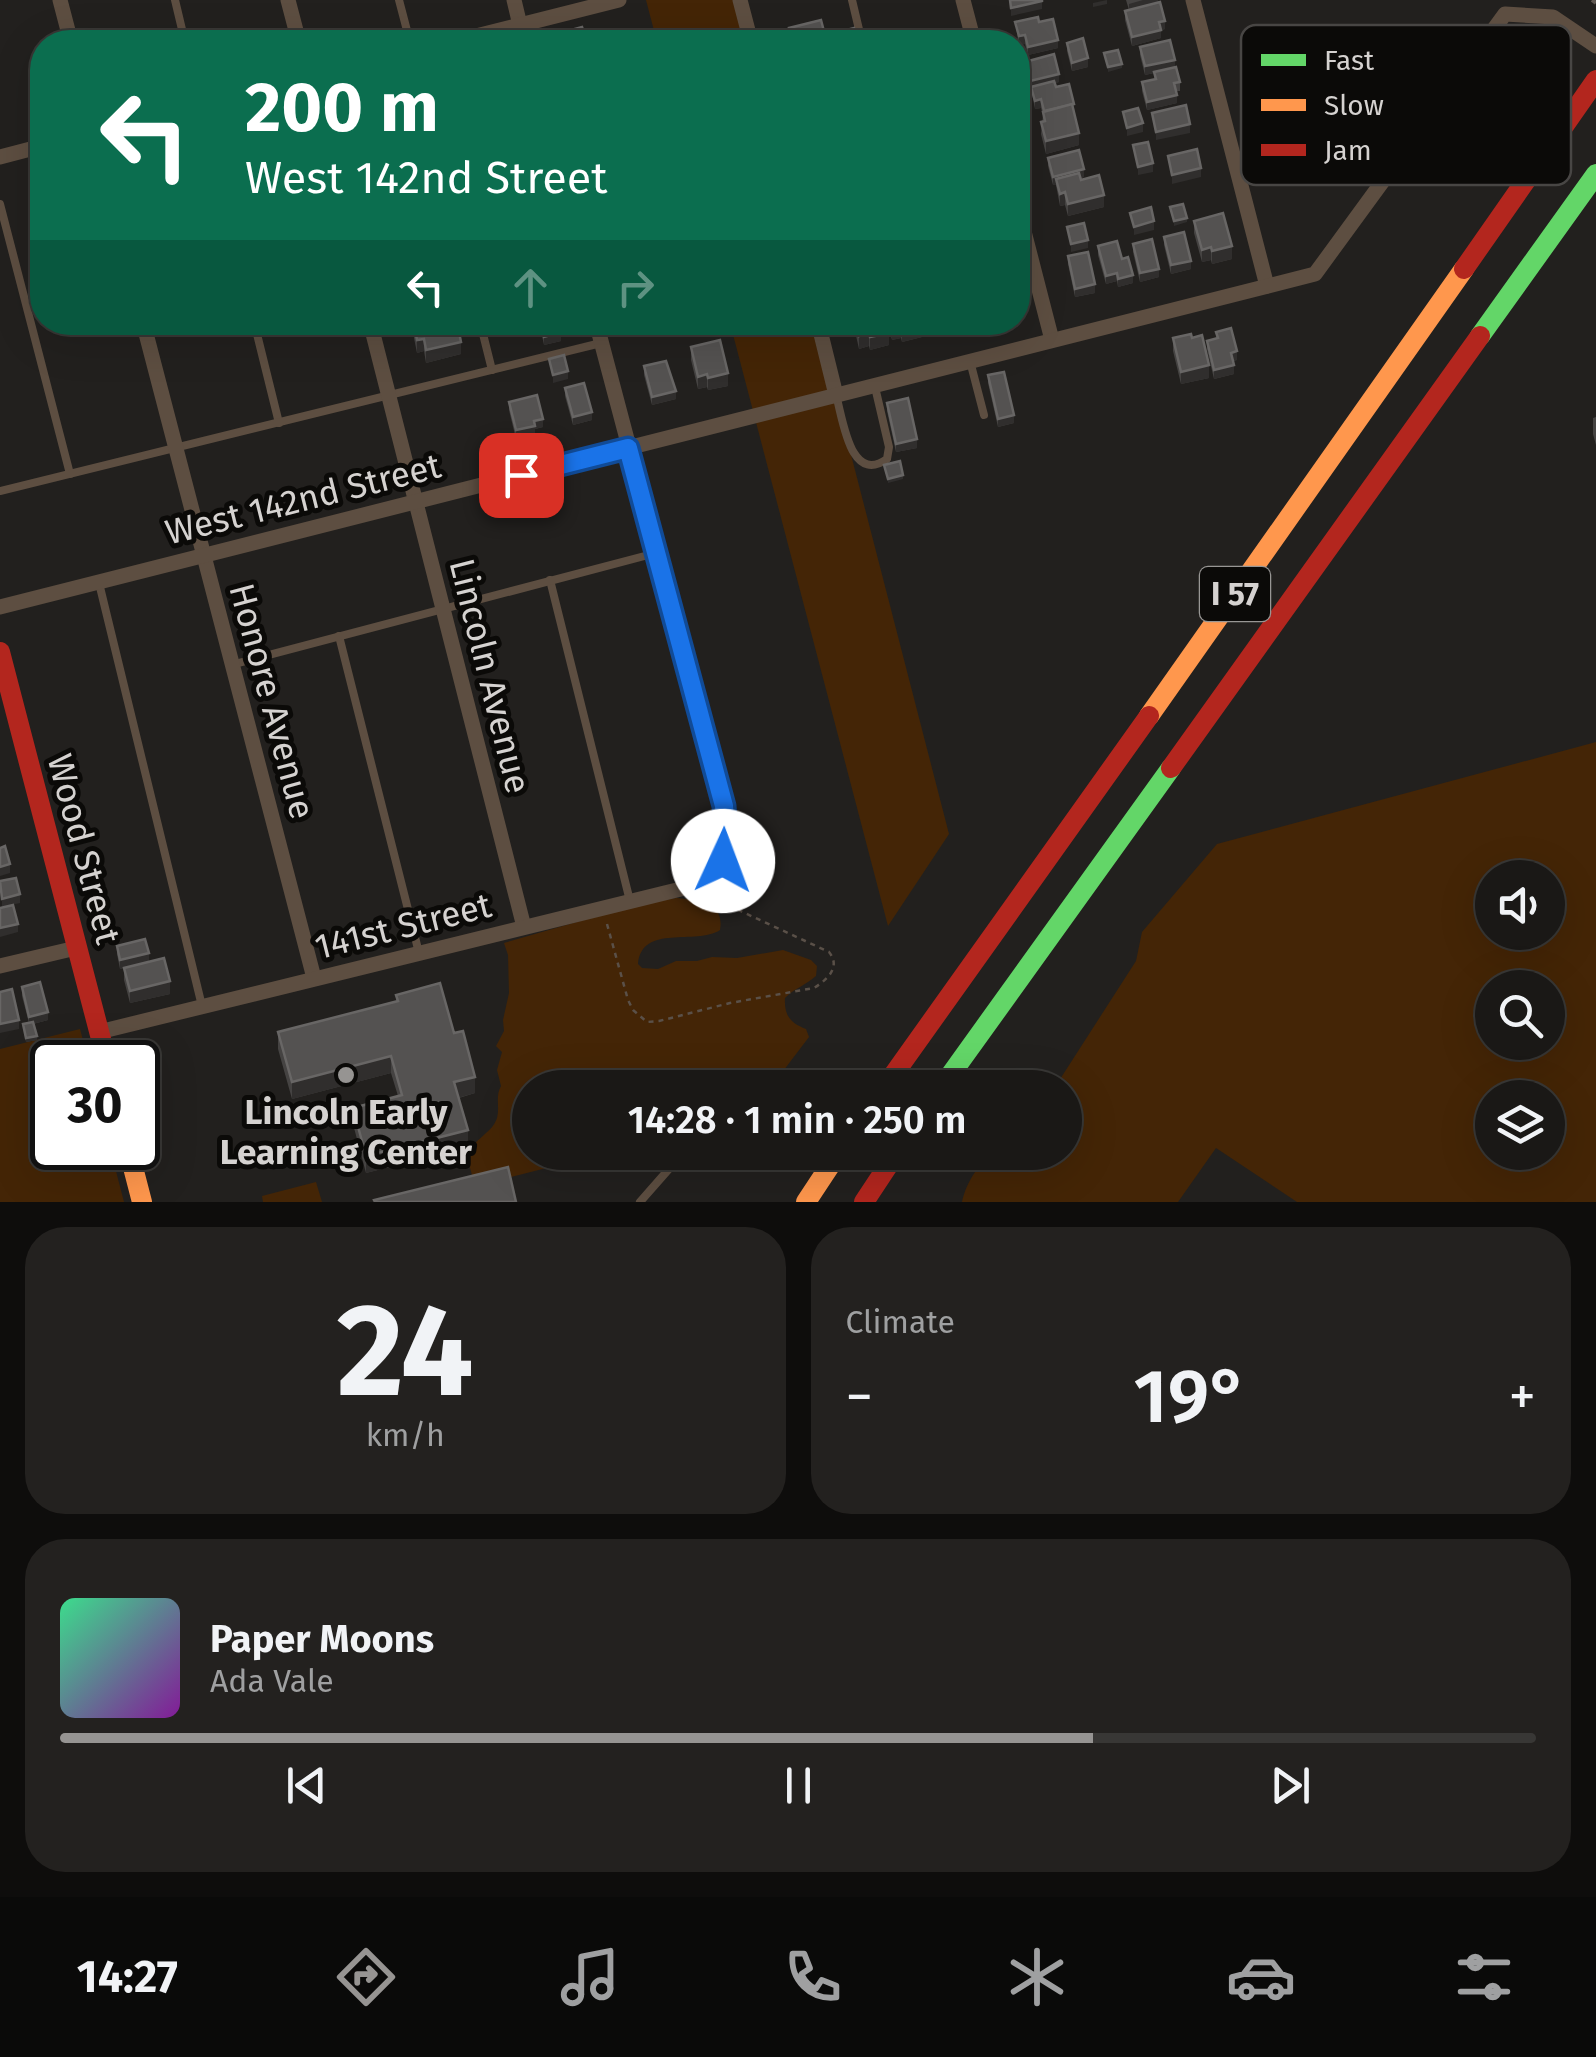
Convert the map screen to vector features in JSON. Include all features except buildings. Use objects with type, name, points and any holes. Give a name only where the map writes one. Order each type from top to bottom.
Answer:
[{"type":"main road","name":"I 57","points":[[1571,118],[1596,80]]},
{"type":"main road","name":"I 57","points":[[954,1070],[1596,174]]},
{"type":"main road","name":"I 57","points":[[897,1070],[1524,185]]},
{"type":"main road","name":"Wood Street","points":[[0,652],[101,1040]]},
{"type":"main road","points":[[134,1170],[142,1202]]},
{"type":"main road","points":[[806,1202],[828,1170]]},
{"type":"main road","points":[[864,1202],[885,1170]]},
{"type":"street","points":[[60,0],[69,30]]},
{"type":"street","points":[[288,0],[296,30]]},
{"type":"street","points":[[514,0],[521,30]]},
{"type":"street","points":[[503,30],[619,0]]},
{"type":"street","points":[[740,0],[747,30]]},
{"type":"street","points":[[963,0],[971,30]]},
{"type":"street","points":[[1193,0],[1241,183]]},
{"type":"street","name":"West 142nd Street","points":[[1496,25],[1504,14],[1553,16],[1566,25]]},
{"type":"street","name":"West 142nd Street","points":[[1571,29],[1596,46]]},
{"type":"street","points":[[0,157],[30,149]]},
{"type":"street","points":[[1242,185],[1268,286]]},
{"type":"street","name":"West 142nd Street","points":[[0,607],[1316,274],[1380,185]]},
{"type":"street","points":[[1030,255],[1052,340]]},
{"type":"street","name":"Honore Avenue","points":[[146,335],[314,978]]},
{"type":"street","name":"Lincoln Avenue","points":[[373,335],[524,927]]},
{"type":"street","points":[[599,335],[656,552]]},
{"type":"street","points":[[821,335],[836,395]]},
{"type":"street","name":"141st Street","points":[[99,1032],[688,887],[717,870],[726,849],[724,806],[656,552]]},
{"type":"street","points":[[0,966],[76,948]]},
{"type":"lane","points":[[174,0],[182,30]]},
{"type":"lane","points":[[399,0],[407,30]]},
{"type":"lane","points":[[852,0],[859,30]]},
{"type":"lane","points":[[0,204],[30,320]]},
{"type":"lane","points":[[34,335],[70,474]]},
{"type":"lane","points":[[257,335],[279,422]]},
{"type":"lane","points":[[483,335],[492,370]]},
{"type":"lane","points":[[0,491],[601,343]]},
{"type":"lane","points":[[970,361],[984,415]]},
{"type":"lane","points":[[836,395],[854,456],[866,465],[878,465],[887,458],[889,447],[875,385]]},
{"type":"lane","points":[[231,664],[656,552]]},
{"type":"lane","points":[[550,580],[630,901]]},
{"type":"lane","points":[[99,582],[202,1006]]},
{"type":"lane","points":[[339,636],[420,952]]},
{"type":"lane","points":[[640,1202],[668,1170]]},
{"type":"path","points":[[603,908],[628,1000],[632,1010],[646,1022],[814,988],[826,981],[834,958],[828,952],[688,887]]},
{"type":"shaded area","points":[[646,0],[736,0],[743,30],[654,30]]},
{"type":"shaded area","points":[[733,335],[820,335],[949,834],[888,926]]},
{"type":"shaded area","points":[[1596,742],[1596,1202],[1297,1202],[1216,1148],[1178,1202],[962,1202],[977,1170],[1082,1170],[1082,1070],[1066,1070],[1136,961],[1142,932],[1217,844]]},
{"type":"shaded area","points":[[676,898],[708,904],[720,921],[720,930],[710,934],[659,939],[649,944],[638,964],[642,968],[658,969],[676,961],[737,958],[783,950],[811,960],[817,966],[816,976],[785,998],[789,1018],[806,1029],[809,1037],[784,1070],[512,1070],[512,1170],[539,1170],[475,1186],[467,1157],[498,1114],[501,1086],[497,1070],[502,1052],[496,1046],[504,1031],[509,993],[504,943],[629,907]]},
{"type":"shaded area","points":[[80,1029],[83,1040],[36,1040]]},
{"type":"shaded area","points":[[30,1042],[30,1170],[116,1170],[124,1202],[0,1202],[0,1049]]},
{"type":"shaded area","points":[[316,1182],[322,1202],[263,1202],[262,1196]]},
{"type":"railway","points":[[1592,0],[1596,3]]},
{"type":"traffic: fast","points":[[1480,336],[1596,174]]},
{"type":"traffic: fast","points":[[954,1070],[1171,768]]},
{"type":"traffic: slow","points":[[1149,716],[1464,269]]},
{"type":"traffic: slow","points":[[134,1170],[142,1202]]},
{"type":"traffic: slow","points":[[806,1202],[827,1170]]},
{"type":"traffic: jam","points":[[1571,116],[1596,80]]},
{"type":"traffic: jam","points":[[1464,269],[1523,185]]},
{"type":"traffic: jam","points":[[1171,768],[1480,336]]},
{"type":"traffic: jam","points":[[0,652],[101,1040]]},
{"type":"traffic: jam","points":[[897,1070],[1149,716]]},
{"type":"traffic: jam","points":[[864,1202],[885,1170]]},
{"type":"place","name":"Lincoln Early Learning Center","points":[[346,1075]]},
{"type":"route","points":[[521,475],[628,448],[724,806],[723,861]]}]
